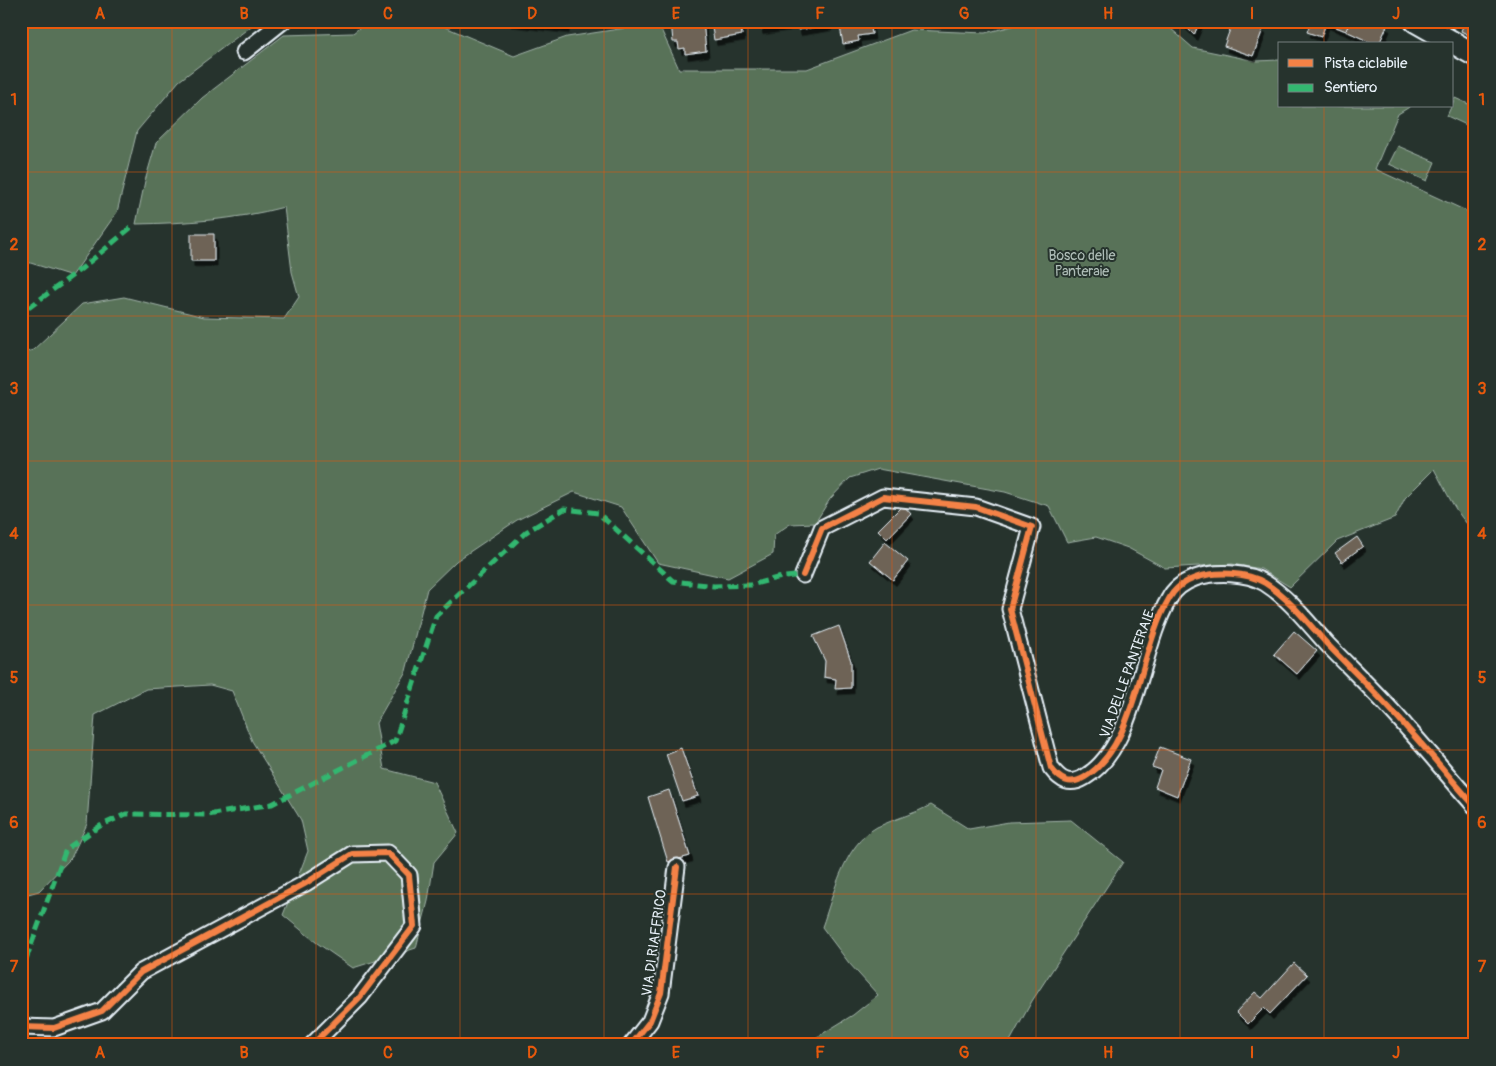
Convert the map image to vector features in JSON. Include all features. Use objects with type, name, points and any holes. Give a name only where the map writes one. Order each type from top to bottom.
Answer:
[{"type":"main road","points":[[1415,21],[1452,42]]},
{"type":"main road","points":[[1454,43],[1475,55]]},
{"type":"street","points":[[244,52],[282,21]]},
{"type":"street","name":"VIA DELLE PANTERAIE","points":[[802,575],[822,528],[883,497],[976,507],[1032,527],[1010,609],[1051,768],[1058,778],[1067,782],[1076,782],[1092,773],[1107,758],[1121,733],[1158,622],[1169,598],[1180,585],[1195,578],[1216,574],[1246,575],[1265,583],[1304,618],[1408,728],[1475,806]]},
{"type":"street","points":[[21,1027],[54,1028],[102,1011],[141,972],[306,883],[352,854],[388,853],[409,875],[414,926],[360,997],[312,1045]]},
{"type":"street","name":"VIA DI RIAFFRICO","points":[[631,1045],[650,1021],[661,993],[677,867]]},
{"type":"green space","points":[[21,21],[258,21],[179,81],[137,131],[117,212],[72,276],[21,260]]},
{"type":"green space","name":"Bosco delle Panteraie","points":[[368,21],[440,21],[445,27],[514,56],[567,37],[658,23],[679,69],[807,69],[911,30],[985,33],[1032,21],[1162,21],[1193,48],[1256,61],[1278,60],[1278,108],[1408,108],[1398,114],[1375,169],[1475,215],[1475,532],[1462,518],[1434,469],[1405,498],[1395,518],[1337,541],[1290,587],[1261,569],[1232,564],[1165,568],[1128,548],[1096,537],[1067,542],[1049,506],[1005,492],[878,469],[850,478],[830,499],[815,523],[790,524],[774,535],[773,554],[728,578],[658,563],[621,507],[574,492],[517,520],[456,561],[427,589],[406,671],[376,723],[384,769],[434,782],[458,833],[434,862],[428,901],[416,948],[353,968],[317,943],[283,915],[308,851],[301,820],[252,741],[232,691],[210,685],[146,689],[95,715],[87,824],[71,858],[39,891],[21,896],[21,354],[33,350],[82,304],[124,297],[204,317],[284,319],[299,297],[292,272],[284,207],[210,220],[136,224],[145,181],[156,143],[202,98],[284,35],[353,33]]},
{"type":"green space","points":[[1455,98],[1475,107],[1475,129],[1447,116],[1451,108],[1454,108]]},
{"type":"green space","points":[[1398,146],[1435,162],[1427,181],[1389,164]]},
{"type":"green space","points":[[931,805],[969,829],[1009,822],[1071,820],[1123,862],[1032,1001],[1008,1045],[804,1045],[853,1015],[878,995],[849,963],[822,927],[841,872],[848,858],[865,835],[877,827]]},
{"type":"building","points":[[508,21],[566,21],[566,28]]},
{"type":"building","points":[[671,21],[703,21],[706,51],[685,54],[685,48],[679,49],[678,42],[673,42]]},
{"type":"building","points":[[711,21],[740,21],[742,35],[714,40]]},
{"type":"building","points":[[759,21],[787,21],[787,25],[760,29]]},
{"type":"building","points":[[797,21],[828,21],[829,25],[798,30]]},
{"type":"building","points":[[839,21],[870,21],[872,34],[858,36],[859,41],[843,44]]},
{"type":"building","points":[[1180,21],[1200,21],[1194,35]]},
{"type":"building","points":[[1233,21],[1255,21],[1254,25],[1263,29],[1253,56],[1224,46]]},
{"type":"building","points":[[1311,21],[1350,21],[1346,31],[1326,23],[1321,37],[1307,32]]},
{"type":"building","points":[[1350,21],[1375,21],[1387,26],[1380,42],[1370,42],[1346,31]]},
{"type":"building","points":[[1465,21],[1475,21],[1475,38],[1461,31]]},
{"type":"building","points":[[191,234],[214,234],[214,261],[191,261]]},
{"type":"building","points":[[903,505],[911,514],[887,539],[878,530]]},
{"type":"building","points":[[1357,537],[1363,546],[1342,562],[1335,553]]},
{"type":"building","points":[[885,542],[908,561],[893,580],[870,561]]},
{"type":"building","points":[[839,626],[851,661],[851,688],[835,689],[836,679],[824,677],[825,661],[813,636]]},
{"type":"building","points":[[1294,631],[1317,651],[1297,674],[1274,654]]},
{"type":"building","points":[[1475,733],[1475,754],[1468,751]]},
{"type":"building","points":[[1160,747],[1191,759],[1177,796],[1155,787],[1161,770],[1152,767]]},
{"type":"building","points":[[681,748],[698,796],[682,801],[666,754]]},
{"type":"building","points":[[669,790],[690,856],[668,862],[648,797]]},
{"type":"building","points":[[1294,963],[1307,975],[1270,1014],[1264,1008],[1248,1024],[1236,1012],[1255,992],[1262,998]]},
{"type":"marked path","points":[[21,320],[23,312],[81,269],[134,225]]},
{"type":"marked path","points":[[21,973],[66,849],[100,826],[126,814],[208,815],[272,804],[395,741],[436,616],[526,532],[564,509],[598,513],[673,581],[714,586],[751,585],[777,578],[803,575]]},
{"type":"cycle path","points":[[803,575],[822,528],[883,497],[976,507],[1032,527],[1010,609],[1051,768],[1062,779],[1070,782],[1080,780],[1102,763],[1116,743],[1127,720],[1159,620],[1174,592],[1191,580],[1212,574],[1231,574],[1258,579],[1274,589],[1298,611],[1327,644],[1389,707],[1475,806]]},
{"type":"cycle path","points":[[21,1027],[54,1028],[102,1011],[141,972],[306,883],[352,854],[388,853],[409,875],[414,926],[360,997],[312,1045]]},
{"type":"cycle path","points":[[631,1045],[650,1021],[661,993],[677,867]]}]
